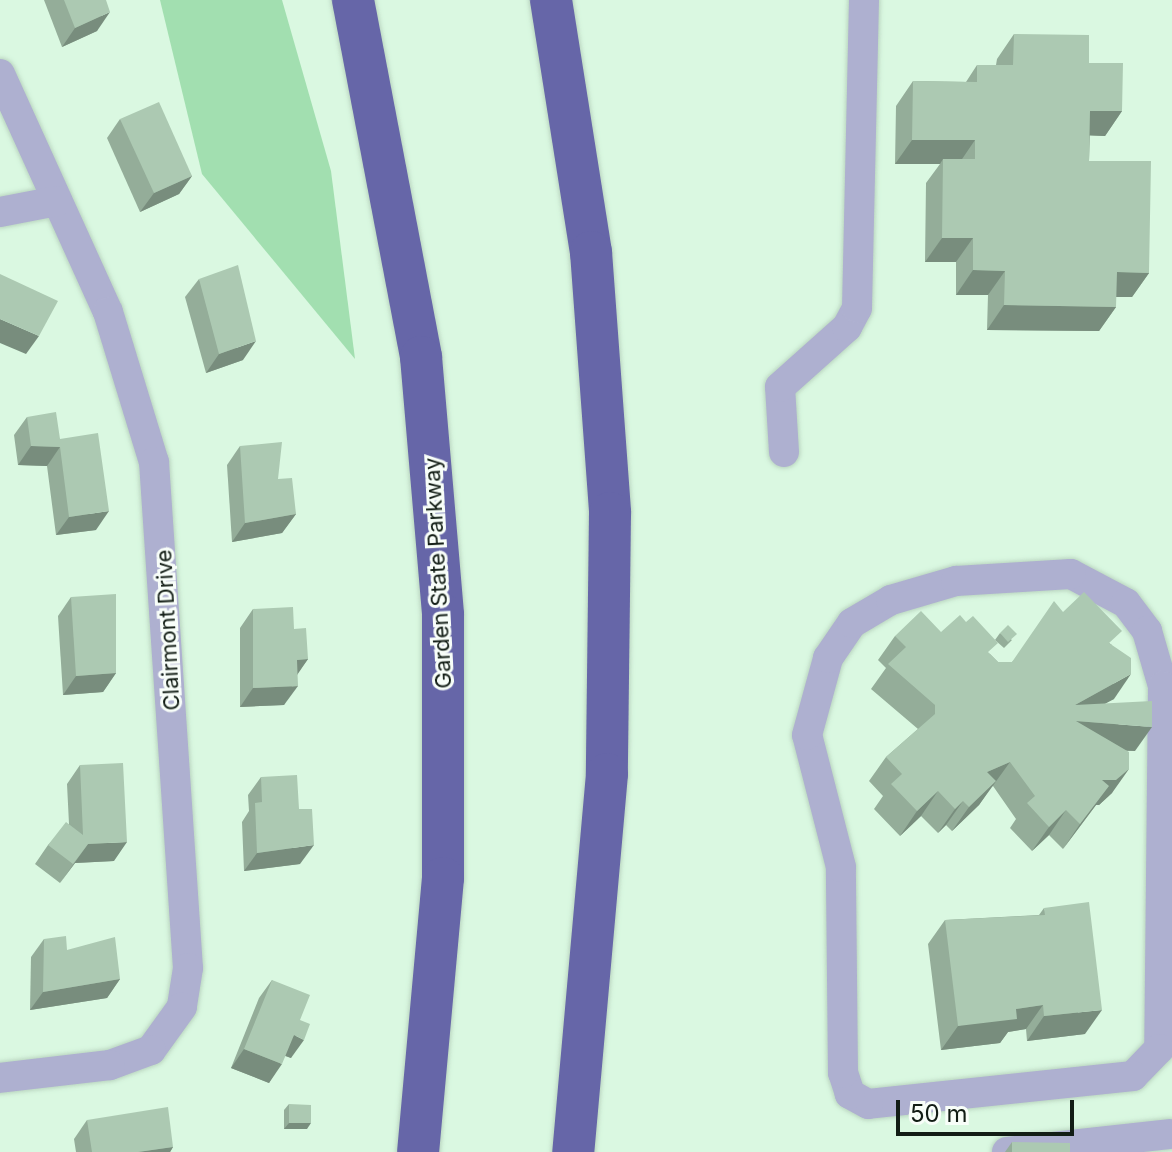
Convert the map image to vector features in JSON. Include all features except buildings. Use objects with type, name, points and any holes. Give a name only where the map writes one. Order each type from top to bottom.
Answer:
[{"type":"highway","name":"Garden State Parkway","points":[[353,0],[417,326],[442,599],[443,878],[418,1152]]},
{"type":"highway","points":[[551,0],[591,252],[610,513],[607,789],[573,1152]]},
{"type":"street","points":[[784,452],[780,387],[847,327],[857,308],[864,0]]},
{"type":"street","name":"Clairmont Drive","points":[[0,74],[122,347],[154,462],[188,968],[178,1016],[151,1050],[110,1065],[0,1078]]},
{"type":"street","points":[[0,212],[57,201]]},
{"type":"street","points":[[1071,574],[1102,585],[1147,631],[1156,657],[1169,824],[1168,933],[1159,1049],[1133,1076],[868,1104],[850,1094],[843,1073],[841,867],[807,735],[828,658],[852,623],[891,600],[956,581],[1071,574]]},
{"type":"street","points":[[1007,1152],[1171,1135]]},
{"type":"green space","points":[[160,0],[282,0],[331,171],[355,359],[202,174]]}]
